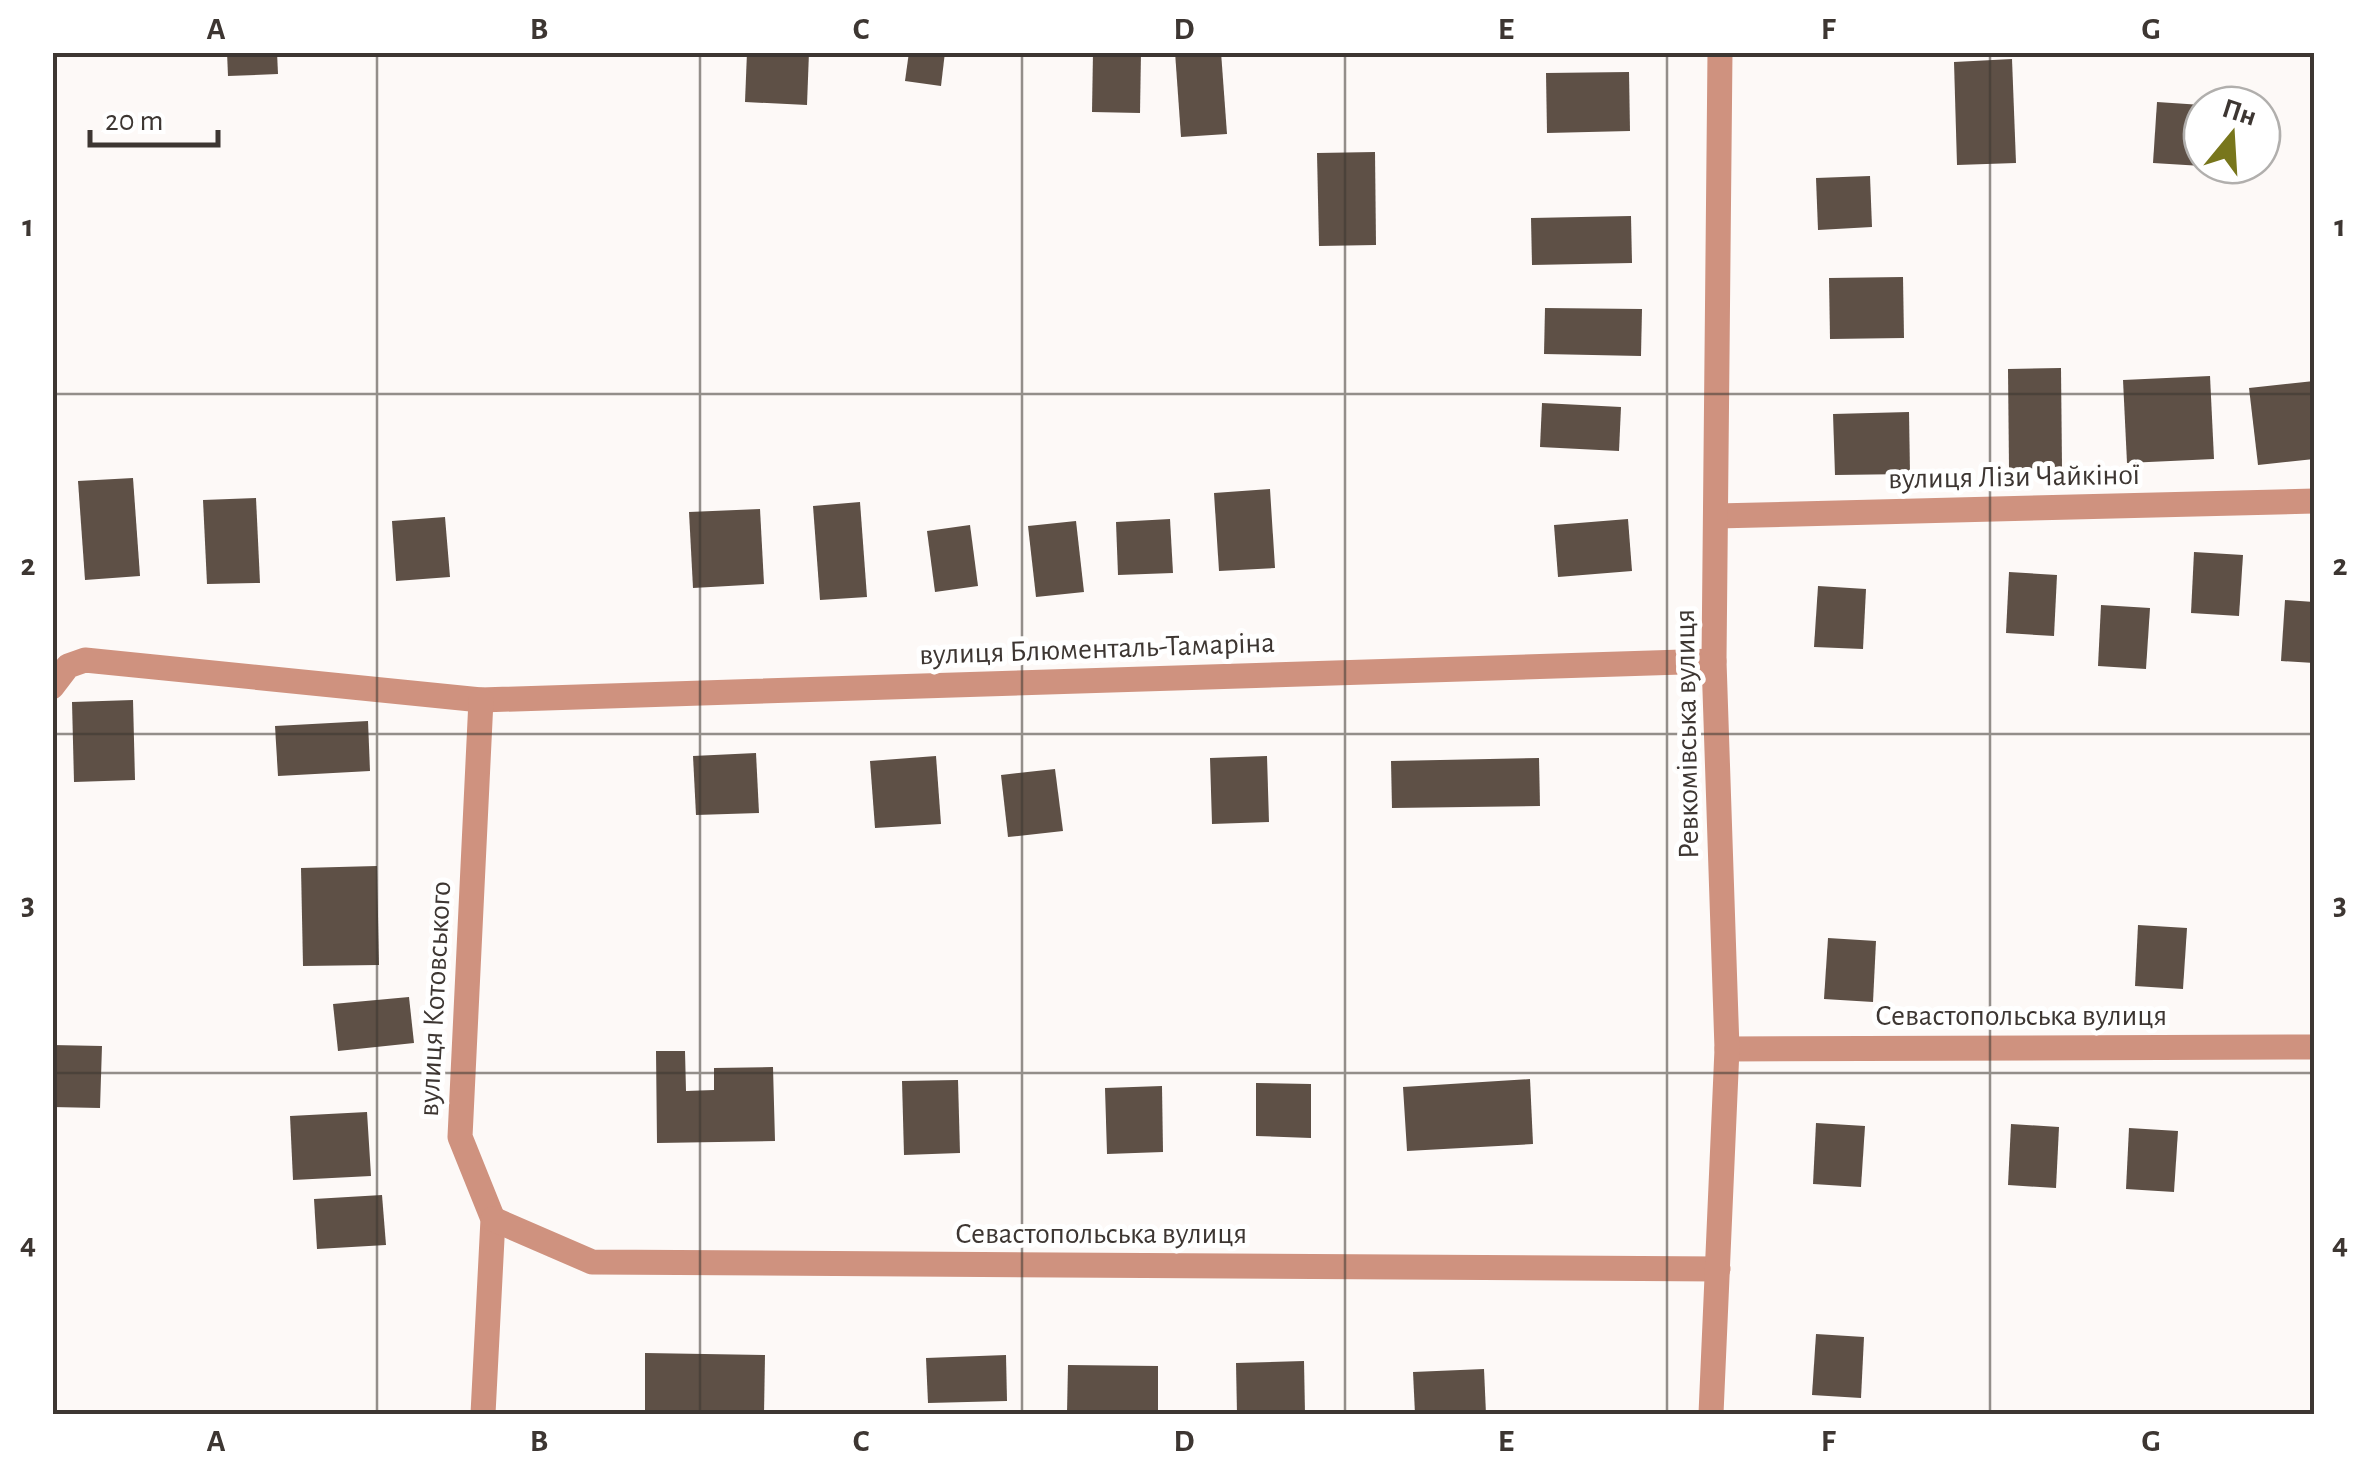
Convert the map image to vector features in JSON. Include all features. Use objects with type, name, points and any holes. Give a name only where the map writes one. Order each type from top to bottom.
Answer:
[{"type":"street","name":"Ревкомівська вулиця","points":[[1711,1414],[1727,1049],[1714,661],[1720,52]]},
{"type":"street","name":"вулиця Лізи Чайкіної","points":[[1716,516],[2314,501]]},
{"type":"street","name":"вулиця Блюменталь-Тамаріна","points":[[52,686],[68,666],[85,660],[481,700],[1714,661]]},
{"type":"street","name":"вулиця Котовського","points":[[481,700],[460,1138],[493,1218],[482,1414]]},
{"type":"street","name":"Севастопольська вулиця","points":[[1727,1049],[2314,1047]]},
{"type":"street","name":"Севастопольська вулиця","points":[[493,1218],[592,1262],[1718,1269]]},
{"type":"building","points":[[227,52],[277,52],[278,74],[228,76]]},
{"type":"building","points":[[747,52],[809,52],[807,105],[745,102]]},
{"type":"building","points":[[909,52],[945,52],[941,86],[905,81]]},
{"type":"building","points":[[1093,52],[1141,52],[1140,113],[1092,112]]},
{"type":"building","points":[[1175,52],[1221,52],[1227,134],[1181,137]]},
{"type":"building","points":[[2012,59],[2016,163],[1957,165],[1954,62]]},
{"type":"building","points":[[1629,72],[1630,131],[1547,133],[1546,73]]},
{"type":"building","points":[[2157,102],[2182,104],[2182,165],[2153,163]]},
{"type":"building","points":[[1375,152],[1376,245],[1319,246],[1317,153]]},
{"type":"building","points":[[1870,176],[1872,227],[1818,230],[1816,178]]},
{"type":"building","points":[[1631,216],[1632,263],[1532,265],[1531,218]]},
{"type":"building","points":[[1903,277],[1904,338],[1830,339],[1829,278]]},
{"type":"building","points":[[1545,308],[1642,309],[1641,356],[1544,354]]},
{"type":"building","points":[[2061,368],[2062,468],[2009,469],[2008,369]]},
{"type":"building","points":[[2210,376],[2214,459],[2127,463],[2123,380]]},
{"type":"building","points":[[2314,381],[2314,459],[2258,465],[2249,388]]},
{"type":"building","points":[[1542,403],[1621,407],[1619,451],[1540,447]]},
{"type":"building","points":[[1909,412],[1910,474],[1835,475],[1833,414]]},
{"type":"building","points":[[133,478],[140,576],[85,580],[78,481]]},
{"type":"building","points":[[1270,489],[1275,568],[1219,571],[1214,493]]},
{"type":"building","points":[[256,498],[260,583],[207,584],[203,500]]},
{"type":"building","points":[[860,502],[867,597],[820,600],[813,506]]},
{"type":"building","points":[[760,509],[764,584],[693,588],[689,512]]},
{"type":"building","points":[[445,517],[450,577],[396,581],[392,521]]},
{"type":"building","points":[[1170,519],[1173,573],[1118,575],[1116,522]]},
{"type":"building","points":[[1628,519],[1632,571],[1558,577],[1554,525]]},
{"type":"building","points":[[1076,521],[1084,592],[1036,597],[1028,526]]},
{"type":"building","points":[[970,525],[978,586],[935,592],[927,531]]},
{"type":"building","points":[[2194,552],[2243,555],[2239,616],[2191,613]]},
{"type":"building","points":[[2009,572],[2057,575],[2054,636],[2006,633]]},
{"type":"building","points":[[1818,586],[1866,589],[1863,649],[1814,647]]},
{"type":"building","points":[[2285,600],[2314,602],[2314,663],[2281,661]]},
{"type":"building","points":[[2101,605],[2150,608],[2146,669],[2098,666]]},
{"type":"building","points":[[133,700],[135,780],[74,782],[72,702]]},
{"type":"building","points":[[368,721],[370,771],[278,776],[275,726]]},
{"type":"building","points":[[756,753],[759,813],[696,815],[693,756]]},
{"type":"building","points":[[936,756],[941,824],[875,828],[870,761]]},
{"type":"building","points":[[1267,756],[1269,822],[1212,824],[1210,758]]},
{"type":"building","points":[[1539,758],[1540,806],[1392,808],[1391,761]]},
{"type":"building","points":[[1055,769],[1063,831],[1008,837],[1001,775]]},
{"type":"building","points":[[377,866],[379,965],[303,966],[301,868]]},
{"type":"building","points":[[2138,925],[2187,928],[2183,989],[2135,986]]},
{"type":"building","points":[[1828,938],[1876,941],[1873,1002],[1824,999]]},
{"type":"building","points":[[409,997],[414,1043],[338,1051],[333,1004]]},
{"type":"building","points":[[52,1045],[102,1046],[100,1108],[52,1107]]},
{"type":"building","points":[[656,1051],[685,1051],[686,1091],[714,1090],[714,1068],[773,1067],[775,1141],[657,1143]]},
{"type":"building","points":[[1530,1079],[1533,1144],[1407,1151],[1403,1087]]},
{"type":"building","points":[[958,1080],[960,1153],[904,1155],[902,1081]]},
{"type":"building","points":[[1256,1083],[1311,1084],[1311,1138],[1256,1136]]},
{"type":"building","points":[[1162,1086],[1163,1152],[1107,1154],[1105,1088]]},
{"type":"building","points":[[367,1112],[371,1176],[293,1180],[290,1116]]},
{"type":"building","points":[[1816,1123],[1865,1126],[1861,1187],[1813,1184]]},
{"type":"building","points":[[2011,1124],[2059,1127],[2056,1188],[2008,1185]]},
{"type":"building","points":[[2129,1128],[2178,1131],[2174,1192],[2126,1189]]},
{"type":"building","points":[[382,1195],[386,1245],[317,1249],[314,1199]]},
{"type":"building","points":[[1816,1334],[1864,1337],[1861,1398],[1812,1395]]},
{"type":"building","points":[[645,1353],[765,1355],[764,1414],[645,1414]]},
{"type":"building","points":[[1006,1355],[1007,1401],[928,1403],[926,1358]]},
{"type":"building","points":[[1304,1361],[1305,1414],[1237,1414],[1236,1363]]},
{"type":"building","points":[[1068,1365],[1158,1366],[1158,1414],[1067,1413]]},
{"type":"building","points":[[1484,1369],[1486,1414],[1415,1414],[1413,1372]]}]
